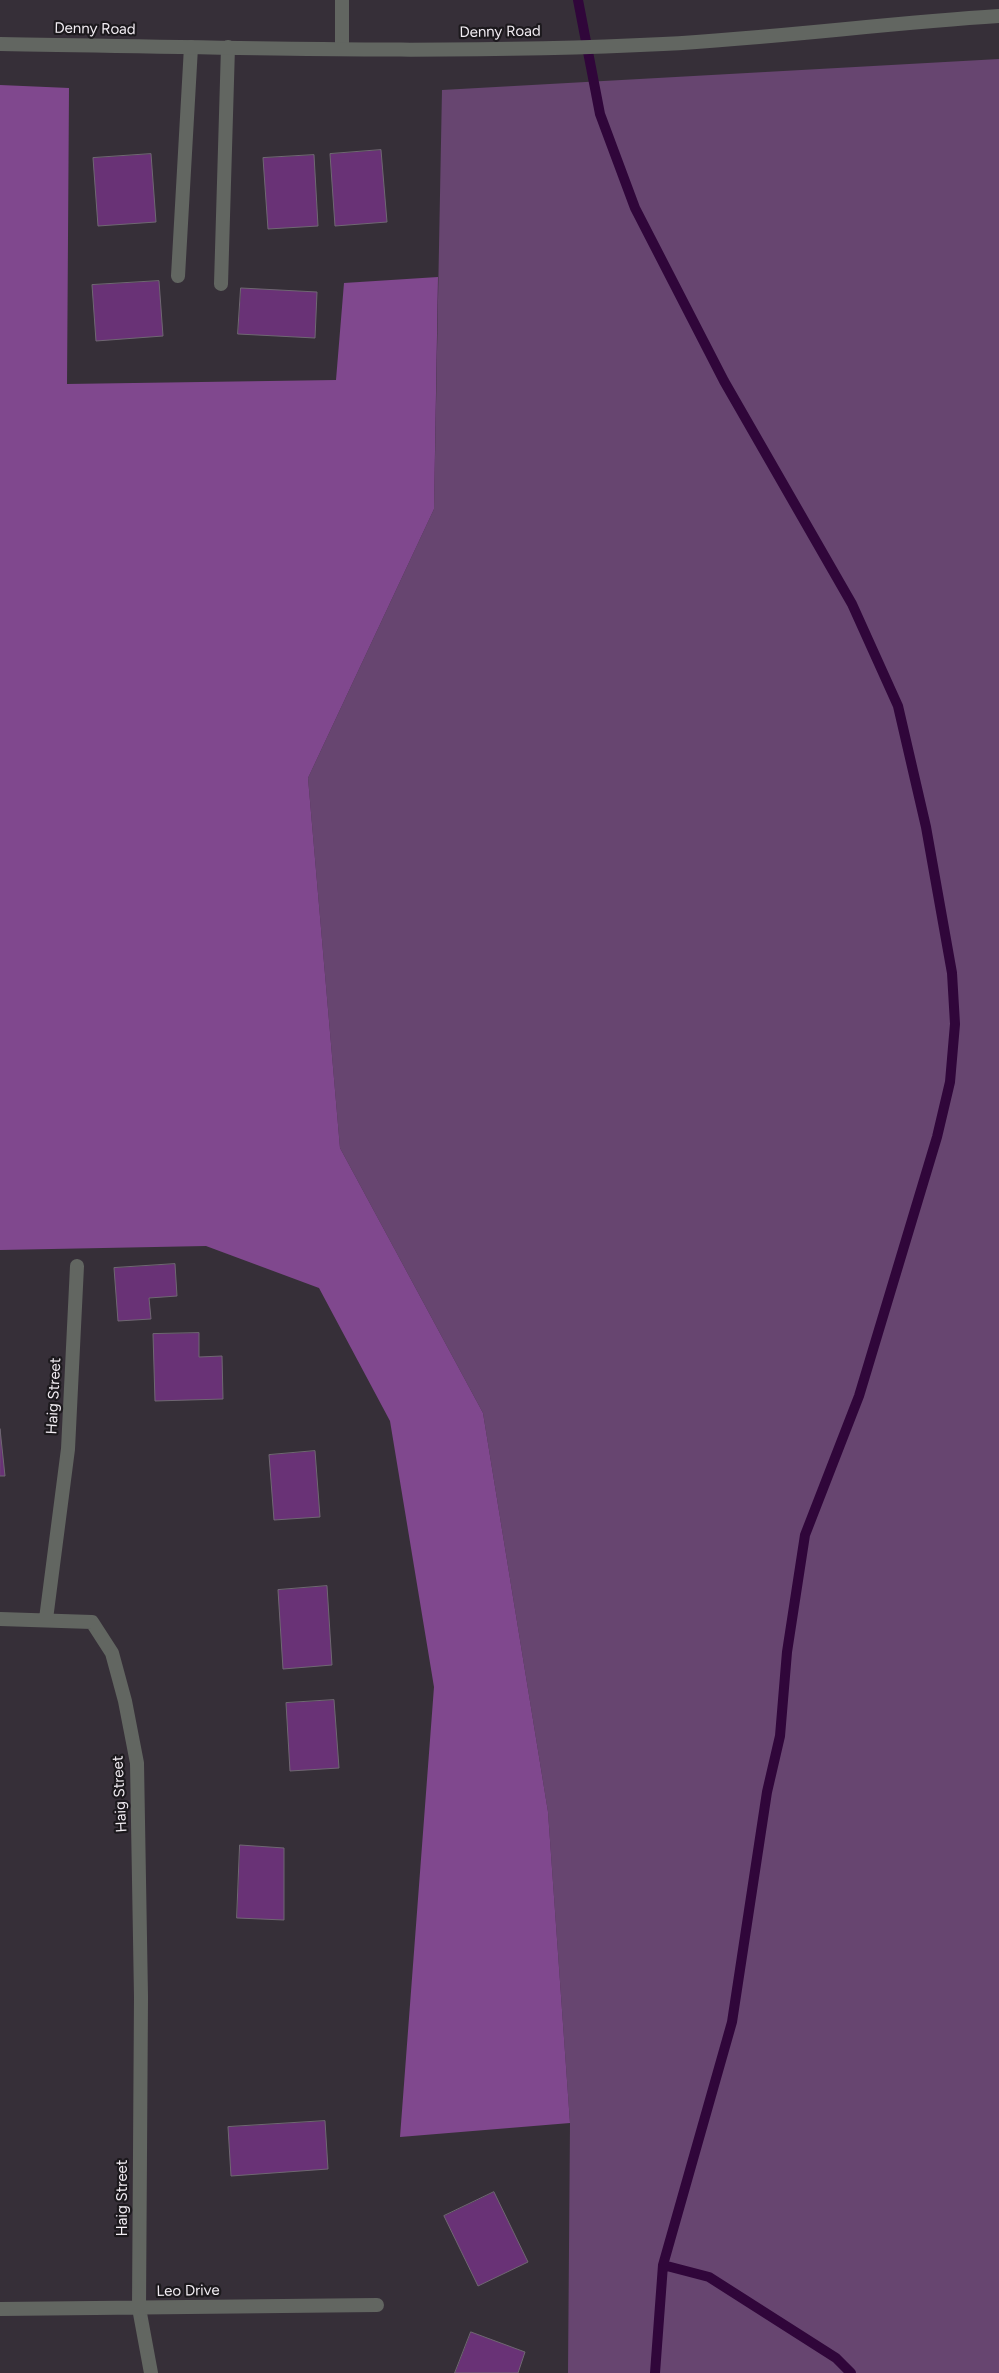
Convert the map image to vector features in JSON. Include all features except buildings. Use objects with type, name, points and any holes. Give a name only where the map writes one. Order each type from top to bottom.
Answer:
[{"type":"street","points":[[342,0],[342,49]]},
{"type":"street","name":"Denny Road","points":[[0,44],[488,49],[665,44],[999,16]]},
{"type":"street","points":[[178,276],[191,47]]},
{"type":"street","points":[[221,284],[228,47]]},
{"type":"street","name":"Haig Street","points":[[77,1266],[68,1449],[46,1619],[92,1622],[112,1653],[125,1701],[137,1763],[141,1997],[139,2308],[151,2373]]},
{"type":"street","points":[[0,1620],[46,1619]]},
{"type":"street","name":"Leo Drive","points":[[0,2310],[377,2305]]},
{"type":"shaded area","points":[[999,59],[999,2373],[568,2373],[570,2123],[548,1812],[483,1413],[340,1148],[308,778],[434,509],[442,90]]},
{"type":"shaded area","points":[[0,85],[69,88],[67,384],[336,380],[344,283],[438,277],[434,509],[308,778],[340,1148],[483,1413],[548,1812],[570,2123],[400,2137],[434,1687],[390,1421],[319,1288],[206,1246],[0,1250]]},
{"type":"waterway","points":[[578,0],[600,114],[635,208],[724,381],[852,604],[898,706],[926,827],[952,973],[955,1024],[950,1082],[937,1137],[859,1396],[805,1535],[787,1652],[780,1736],[767,1792],[732,2022],[663,2265],[655,2373]]},
{"type":"waterway","points":[[663,2265],[709,2277],[836,2358],[851,2373]]}]
